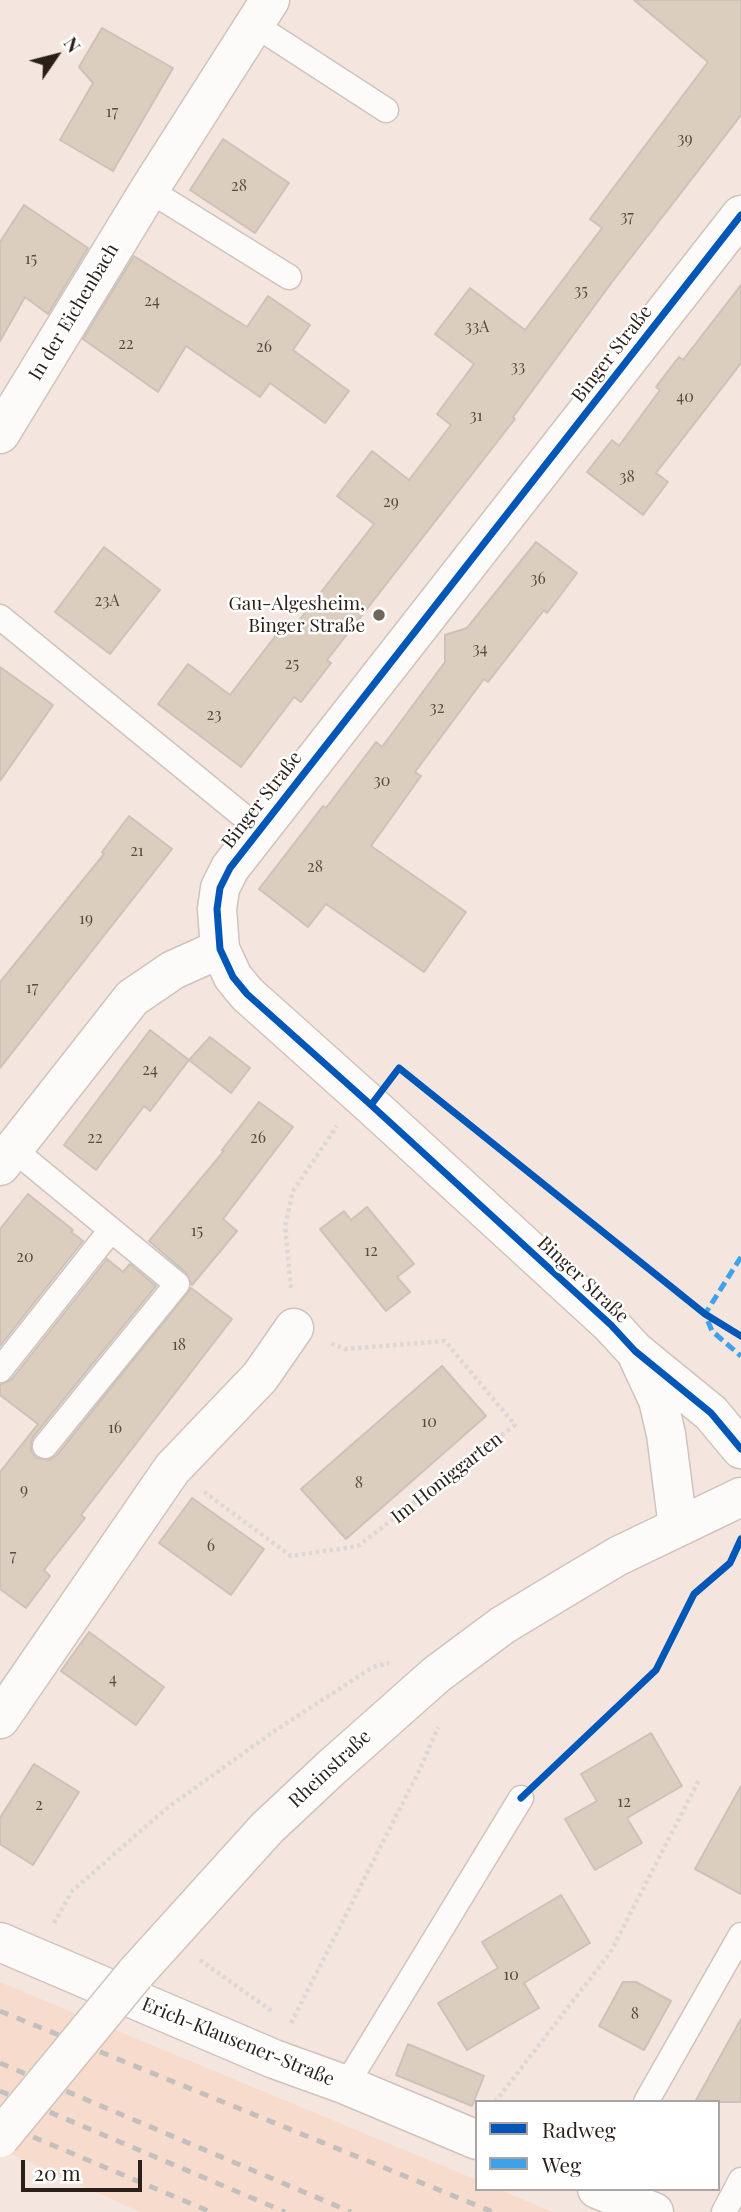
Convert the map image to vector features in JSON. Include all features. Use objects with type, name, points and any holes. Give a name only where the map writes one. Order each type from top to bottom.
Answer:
[{"type":"street","name":"In der Eichenbach","points":[[0,434],[149,190],[262,12]]},
{"type":"street","name":"Binger Straße","points":[[741,215],[258,829],[230,867],[219,888],[217,909],[220,949],[233,978],[247,994],[611,1325],[635,1351],[711,1413],[741,1449]]},
{"type":"street","points":[[7,1158],[132,998],[173,970],[220,949]]},
{"type":"street","points":[[0,1719],[172,1469],[260,1377],[294,1328]]},
{"type":"street","name":"Binger Straße","points":[[635,1351],[658,1400],[666,1434],[678,1527]]},
{"type":"street","name":"Rheinstraße","points":[[0,2138],[135,1974],[267,1828],[437,1674],[503,1625],[618,1556],[741,1497]]},
{"type":"street","name":"Erich-Klausener-Straße","points":[[0,1942],[274,2059],[346,2085],[475,2139]]},
{"type":"street","points":[[602,2191],[654,2212]]},
{"type":"lane","name":"In der Eichenbach","points":[[262,12],[386,110]]},
{"type":"lane","points":[[149,190],[289,277]]},
{"type":"lane","name":"Binger Straße","points":[[0,617],[258,829]]},
{"type":"lane","points":[[7,1158],[111,1230],[177,1284],[45,1446]]},
{"type":"lane","points":[[0,1370],[111,1230]]},
{"type":"lane","points":[[346,2085],[521,1798]]},
{"type":"lane","points":[[647,2100],[741,1935]]},
{"type":"lane","points":[[724,2212],[741,2180]]},
{"type":"path","points":[[294,1328],[285,1226],[293,1191],[359,1094]]},
{"type":"path","points":[[35,1957],[72,1892],[167,1808],[273,1732],[373,1667],[404,1663],[437,1674],[438,1728],[420,1769],[290,2025],[168,1936]]},
{"type":"path","points":[[497,2100],[610,1953],[700,1778]]},
{"type":"shaded area","points":[[0,1982],[475,2179],[475,2191],[503,2191],[553,2212],[140,2212],[0,2149]]},
{"type":"building","points":[[634,0],[741,0],[741,115],[612,282],[513,417],[515,419],[327,660],[331,663],[301,702],[294,697],[241,767],[158,704],[188,664],[230,695],[283,626],[290,632],[374,524],[337,496],[372,451],[409,480],[451,425],[437,414],[474,364],[435,334],[470,288],[525,330],[602,228],[590,219],[708,62]]},
{"type":"building","points":[[102,28],[173,68],[113,171],[60,140],[93,83],[79,67]]},
{"type":"building","points":[[223,139],[289,183],[255,233],[190,190]]},
{"type":"building","points":[[24,205],[88,248],[48,314],[25,297],[0,341],[0,242]]},
{"type":"building","points":[[134,256],[247,327],[268,296],[310,325],[293,350],[349,391],[325,423],[270,383],[260,397],[186,346],[158,392],[83,339]]},
{"type":"building","points":[[741,285],[741,363],[656,473],[668,482],[643,515],[587,472],[612,440],[619,446],[660,390],[656,387],[668,371],[679,357],[683,360]]},
{"type":"building","points":[[536,542],[577,573],[547,613],[544,610],[488,682],[484,679],[415,772],[421,776],[371,846],[466,912],[424,972],[326,904],[308,927],[259,889],[376,742],[382,747],[445,662],[445,635],[467,628]]},
{"type":"building","points":[[104,547],[160,590],[110,654],[55,612]]},
{"type":"building","points":[[0,667],[53,705],[0,781]]},
{"type":"building","points":[[129,816],[172,849],[0,1068],[0,982],[104,854],[102,852]]},
{"type":"building","points":[[150,1030],[189,1060],[150,1111],[144,1106],[96,1170],[64,1145]]},
{"type":"building","points":[[210,1037],[250,1068],[231,1093],[189,1060]]},
{"type":"building","points":[[259,1102],[293,1127],[223,1219],[237,1231],[192,1285],[186,1273],[149,1241],[224,1151],[222,1150]]},
{"type":"building","points":[[28,1194],[83,1241],[0,1346],[0,1229]]},
{"type":"building","points":[[367,1207],[414,1264],[397,1277],[410,1292],[386,1311],[320,1229],[344,1211],[351,1220]]},
{"type":"building","points":[[107,1259],[123,1272],[130,1264],[156,1286],[33,1437],[31,1451],[36,1458],[50,1460],[57,1455],[191,1288],[232,1319],[81,1515],[85,1518],[44,1570],[50,1576],[26,1608],[0,1589],[0,1472],[38,1424],[0,1395],[0,1385],[12,1379]]},
{"type":"building","points":[[442,1366],[486,1416],[346,1539],[301,1489]]},
{"type":"building","points":[[192,1498],[264,1549],[231,1595],[159,1543]]},
{"type":"building","points":[[89,1632],[164,1687],[136,1725],[61,1671]]},
{"type":"building","points":[[651,1733],[682,1786],[627,1818],[642,1843],[595,1870],[565,1819],[597,1801],[581,1774]]},
{"type":"building","points":[[34,1764],[79,1792],[33,1865],[0,1844],[0,1818]]},
{"type":"building","points":[[741,1786],[741,1894],[695,1869]]},
{"type":"building","points":[[561,1895],[590,1943],[524,1983],[539,2008],[467,2050],[438,2003],[498,1968],[482,1942]]},
{"type":"building","points":[[623,1982],[636,1982],[671,2001],[644,2050],[599,2026]]},
{"type":"building","points":[[741,2019],[741,2102],[696,2100]]},
{"type":"building","points":[[408,2044],[484,2076],[472,2106],[396,2075]]},
{"type":"railway","points":[[0,2011],[493,2212]]},
{"type":"railway","points":[[0,2063],[351,2212]]},
{"type":"railway","points":[[0,2091],[285,2212]]},
{"type":"railway","points":[[0,2123],[211,2212]]},
{"type":"marked path","points":[[741,1257],[705,1314],[712,1331],[741,1356]]},
{"type":"cycle path","points":[[741,215],[230,868],[220,888],[217,909],[220,949],[233,977],[247,994],[611,1325],[635,1351],[711,1413],[741,1449]]},
{"type":"cycle path","points":[[371,1105],[399,1068],[705,1314],[741,1336]]},
{"type":"cycle path","points":[[521,1798],[656,1670],[694,1594],[730,1563],[741,1539]]},
{"type":"place","name":"Gau-Algesheim, Binger Straße","points":[[379,615]]}]
